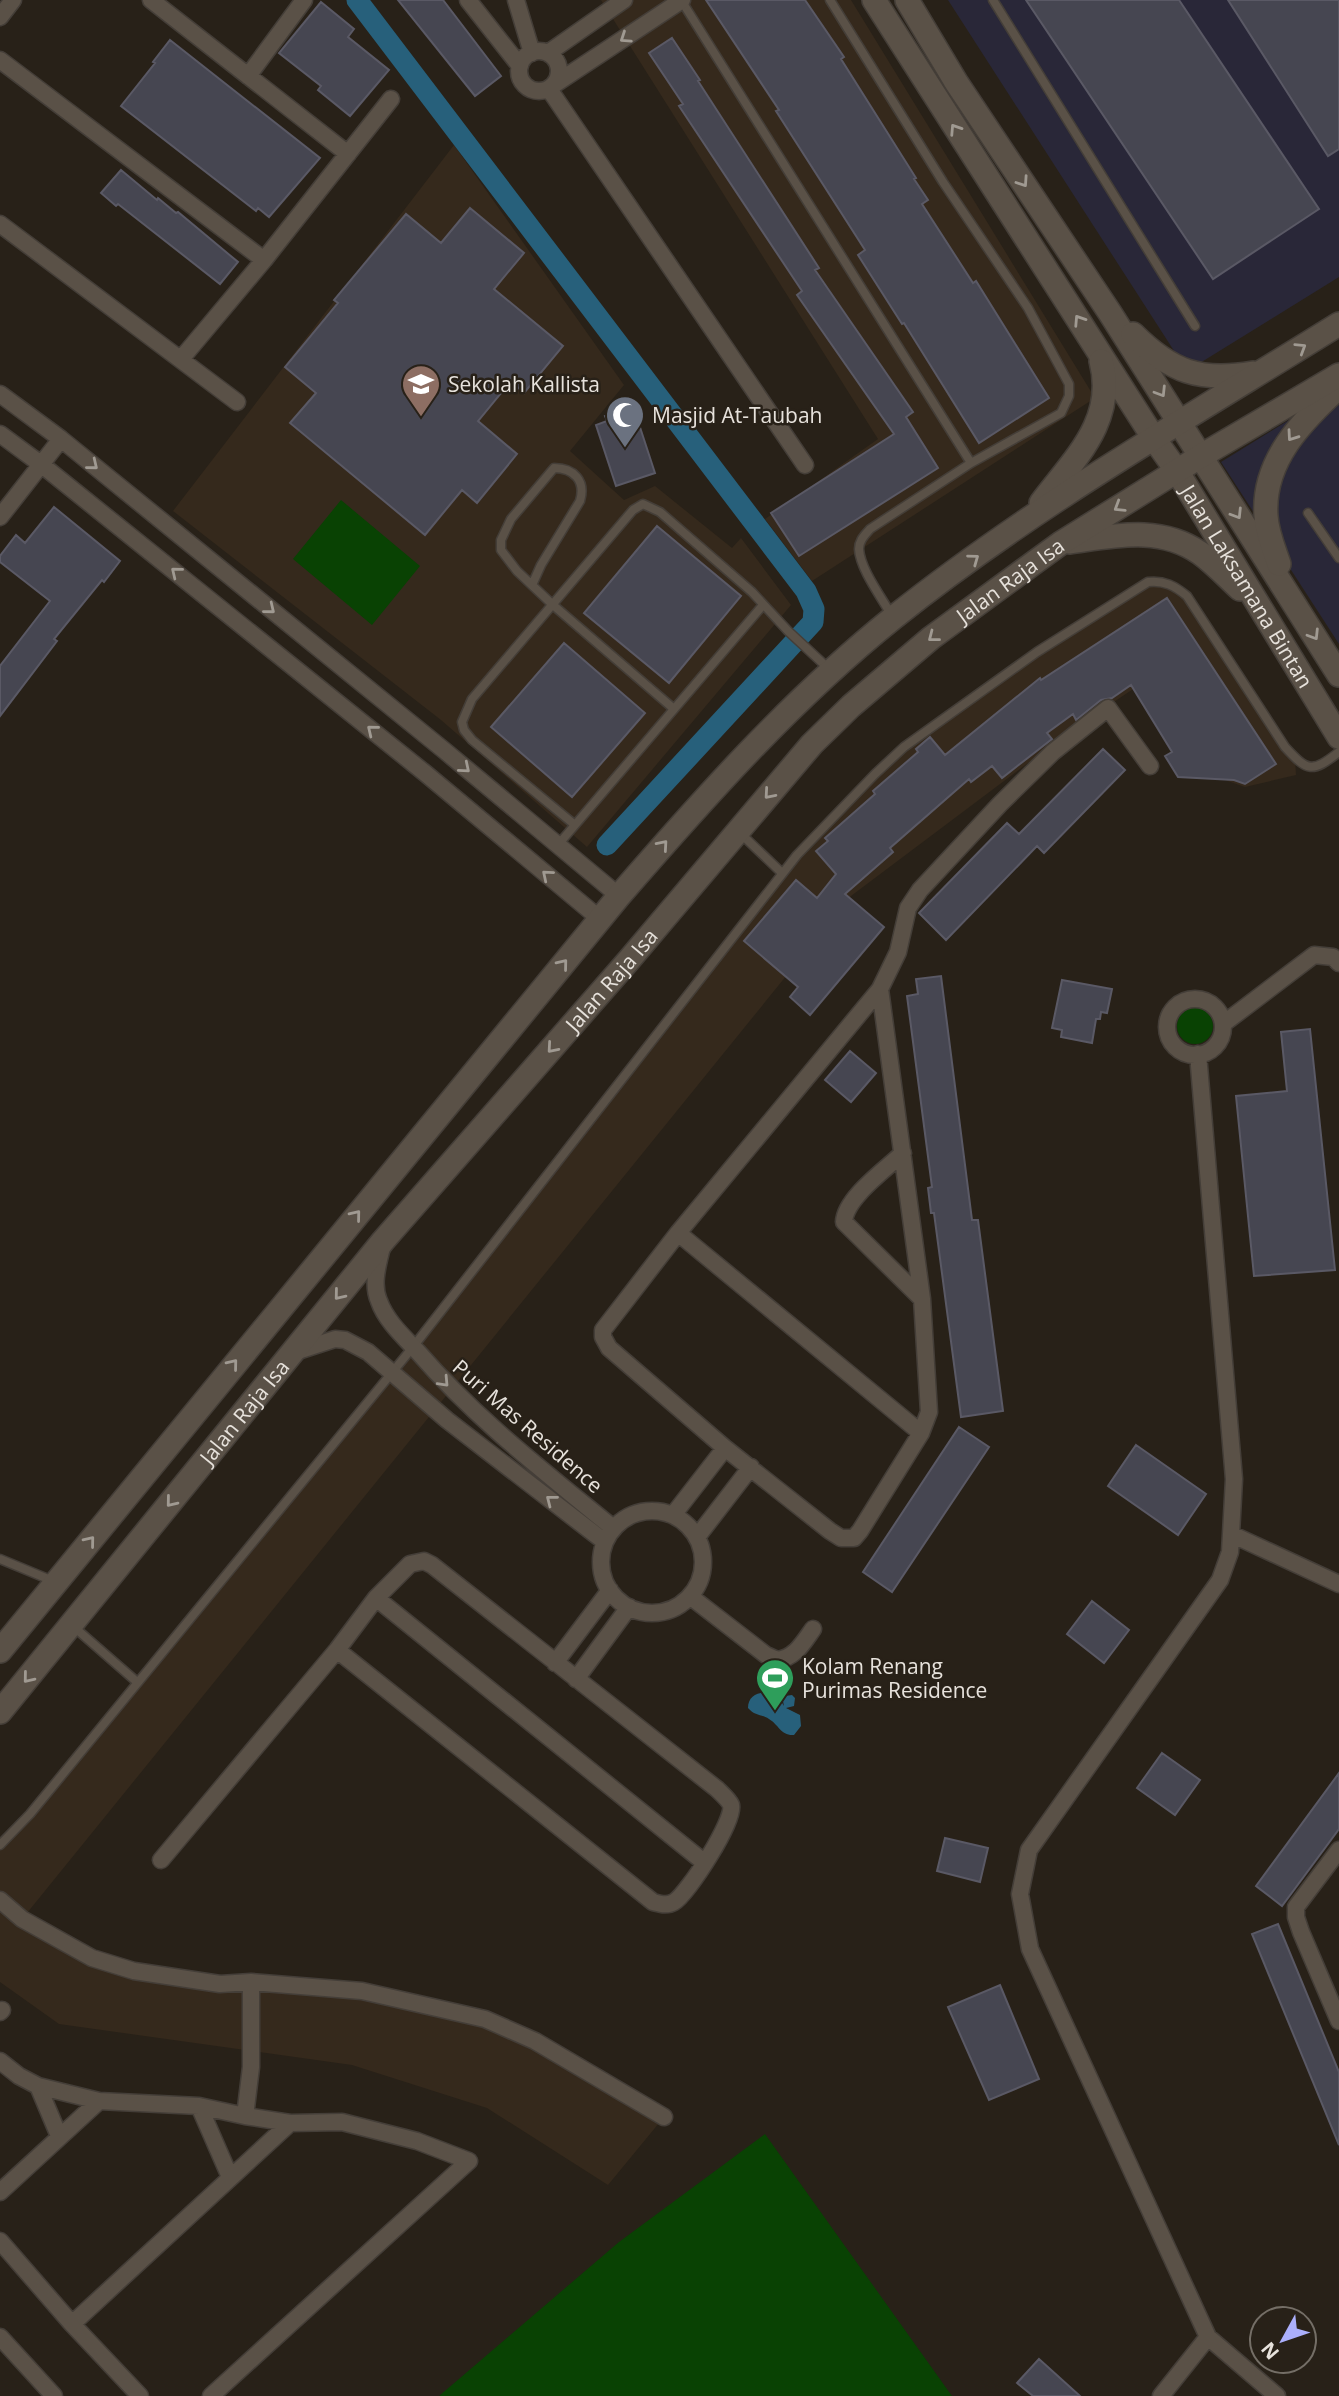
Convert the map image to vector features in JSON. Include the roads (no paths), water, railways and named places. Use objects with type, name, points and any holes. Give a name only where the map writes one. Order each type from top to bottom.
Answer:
[{"type":"main road","name":"Jalan Laksamana Bintan","points":[[874,0],[1154,440],[1177,471],[1339,737]]},
{"type":"main road","points":[[907,0],[957,82],[1110,313],[1145,347],[1166,362],[1190,372],[1220,378],[1265,370]]},
{"type":"main road","name":"Jalan Laksamana Bintan","points":[[1110,313],[1339,675]]},
{"type":"main road","name":"Jalan Raja Isa","points":[[0,1651],[618,896],[703,799],[831,671],[893,619],[1031,517],[1339,324]]},
{"type":"main road","points":[[1031,517],[1085,446],[1103,407],[1106,388],[1098,349]]},
{"type":"main road","name":"Jalan Raja Isa","points":[[0,1712],[383,1241],[629,960],[737,830],[813,744],[851,706],[931,638],[1061,543],[1339,375]]},
{"type":"main road","points":[[1288,594],[1266,517],[1272,473],[1281,452],[1295,432],[1339,387]]},
{"type":"main road","points":[[1061,543],[1127,535],[1167,537],[1200,553],[1259,605]]},
{"type":"main road","points":[[164,1449],[194,1474]]},
{"type":"street","points":[[0,17],[13,0]]},
{"type":"street","points":[[151,0],[348,154]]},
{"type":"street","points":[[248,76],[303,0]]},
{"type":"street","points":[[468,0],[520,66]]},
{"type":"street","points":[[516,0],[540,53],[555,59],[559,67],[559,76],[552,86]]},
{"type":"street","points":[[624,0],[540,53],[524,58],[520,73],[527,86],[534,90],[552,86],[681,0]]},
{"type":"street","points":[[0,60],[264,260]]},
{"type":"street","points":[[552,86],[805,466]]},
{"type":"street","points":[[181,359],[264,260],[391,99]]},
{"type":"street","points":[[0,224],[237,402]]},
{"type":"street","points":[[0,394],[61,439],[445,751],[618,896]]},
{"type":"street","points":[[0,434],[425,773],[600,919]]},
{"type":"street","points":[[0,517],[61,439]]},
{"type":"street","points":[[880,989],[922,1299],[929,1412],[921,1433],[854,1538],[841,1538],[725,1448],[609,1348],[603,1337],[603,1330],[678,1233],[880,989],[898,952],[912,900],[1000,804],[1052,752],[1108,708],[1150,766]]},
{"type":"street","points":[[425,773],[445,751]]},
{"type":"street","points":[[1223,1024],[1314,955],[1333,957],[1339,963]]},
{"type":"street","points":[[1191,999],[1201,999],[1216,1008],[1223,1024],[1219,1041],[1214,1048],[1198,1054],[1180,1050],[1169,1035],[1167,1025],[1175,1008],[1191,999]]},
{"type":"street","points":[[1198,1054],[1234,1479],[1230,1552],[1220,1580],[1029,1850],[1020,1894],[1030,1950],[1208,2337],[1277,2396]]},
{"type":"street","points":[[903,1153],[858,1195],[845,1212],[844,1222],[922,1299]]},
{"type":"street","points":[[678,1233],[921,1433]]},
{"type":"street","name":"Puri Mas Residence","points":[[383,1241],[376,1278],[379,1301],[389,1319],[470,1409],[609,1535]]},
{"type":"street","name":"Puri Mas Residence","points":[[291,1353],[335,1339],[345,1340],[368,1352],[447,1420],[609,1535]]},
{"type":"street","points":[[673,1515],[725,1448]]},
{"type":"street","points":[[697,1538],[751,1467]]},
{"type":"street","points":[[648,1511],[673,1515],[691,1528],[704,1558],[702,1578],[691,1597],[662,1613],[644,1613],[618,1600],[610,1590],[601,1567],[609,1535],[623,1520],[635,1513],[648,1511]]},
{"type":"street","points":[[1231,1534],[1339,1584]]},
{"type":"street","points":[[161,1860],[337,1650],[376,1598],[410,1564],[424,1561],[717,1789],[731,1805],[728,1825],[677,1901],[666,1905],[653,1902],[337,1650]]},
{"type":"street","points":[[555,1663],[610,1590]]},
{"type":"street","points":[[691,1597],[766,1655],[777,1660],[789,1658],[813,1629]]},
{"type":"street","points":[[376,1598],[705,1863]]},
{"type":"street","points":[[576,1679],[629,1607]]},
{"type":"street","points":[[1339,1850],[1296,1907],[1296,1917],[1334,1995],[1339,2021]]},
{"type":"street","points":[[1322,1872],[1339,1868]]},
{"type":"street","points":[[0,1900],[22,1919],[92,1958],[134,1971],[220,1984],[251,1982],[362,1991],[485,2020],[534,2041],[664,2117]]},
{"type":"street","points":[[245,2116],[251,2067],[251,1982]]},
{"type":"street","points":[[0,2061],[38,2086],[99,2101],[199,2106],[289,2123],[342,2122],[417,2141],[469,2161],[211,2396]]},
{"type":"street","points":[[38,2086],[59,2136]]},
{"type":"street","points":[[0,2192],[99,2101]]},
{"type":"street","points":[[199,2106],[230,2177]]},
{"type":"street","points":[[72,2324],[289,2123]]},
{"type":"street","points":[[0,2241],[72,2324],[140,2396]]},
{"type":"street","points":[[1161,2396],[1208,2337]]},
{"type":"street","points":[[2,2342],[54,2396]]},
{"type":"lane","points":[[681,0],[971,463]]},
{"type":"lane","points":[[830,0],[943,182],[1028,308],[1069,384],[1069,396],[1060,413],[971,463],[870,529],[861,539],[859,548],[863,565],[893,619]]},
{"type":"lane","points":[[993,0],[1195,326]]},
{"type":"lane","points":[[532,585],[541,565],[580,501],[583,491],[576,475],[570,470],[554,468],[541,481],[511,519],[501,540],[501,550],[506,559],[532,585],[553,605],[674,709]]},
{"type":"lane","points":[[575,825],[472,740],[464,730],[462,722],[472,699],[626,516],[643,504],[660,512],[831,671]]},
{"type":"lane","points":[[1308,513],[1339,558]]},
{"type":"lane","points":[[0,1845],[30,1814],[413,1347],[782,873],[904,747],[1037,652],[1148,582],[1160,580],[1187,596],[1285,747],[1295,758],[1313,769],[1322,766],[1339,752]]},
{"type":"lane","points":[[557,846],[763,605]]},
{"type":"lane","points":[[737,830],[782,873]]},
{"type":"lane","points":[[0,1559],[56,1582]]},
{"type":"lane","points":[[72,1626],[137,1682]]},
{"type":"water","name":"Kolam Renang Purimas Residence","points":[[766,1692],[779,1698],[784,1706],[785,1696],[792,1695],[795,1698],[794,1706],[786,1708],[800,1715],[801,1726],[794,1735],[786,1734],[769,1719],[748,1708],[753,1696]]},
{"type":"waterway","points":[[357,0],[806,591],[814,609],[813,622],[607,845]]},
{"type":"place","name":"Sekolah Kallista","points":[[421,418]]},
{"type":"place","name":"Masjid At-Taubah","points":[[625,449]]},
{"type":"place","name":"Kolam Renang Purimas Residence","points":[[775,1712]]}]
